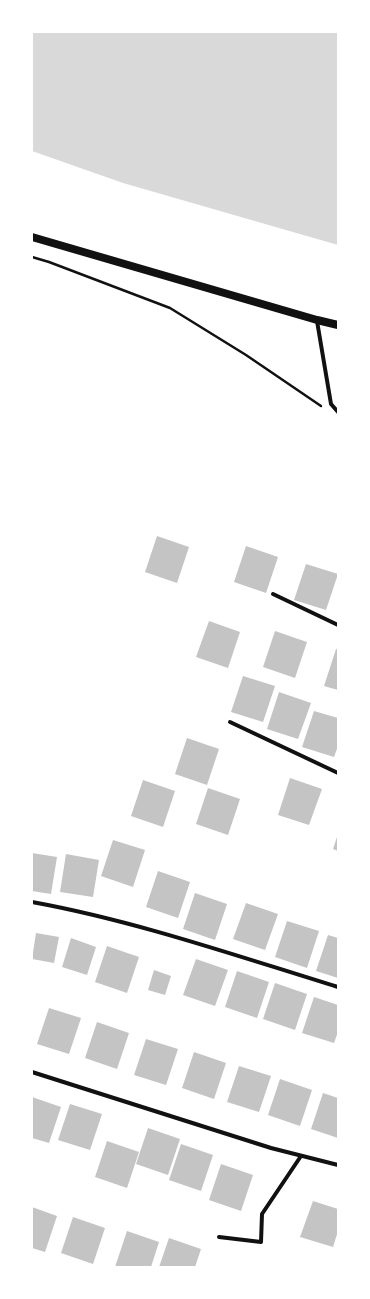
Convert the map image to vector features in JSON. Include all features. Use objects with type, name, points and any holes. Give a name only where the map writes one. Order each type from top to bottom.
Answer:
[{"type":"main road","points":[[32,236],[338,325]]},
{"type":"street","points":[[317,320],[331,404],[338,412]]},
{"type":"street","points":[[273,594],[338,625]]},
{"type":"street","points":[[230,722],[338,773]]},
{"type":"street","points":[[32,902],[73,909],[193,942],[338,987]]},
{"type":"street","points":[[32,1072],[271,1148],[338,1165]]},
{"type":"street","points":[[219,1237],[261,1242],[262,1214],[301,1156]]},
{"type":"path","points":[[32,257],[49,262],[170,308],[246,355],[326,408]]},
{"type":"shaded area","points":[[32,32],[338,32],[338,245],[123,183],[32,151]]},
{"type":"building","points":[[157,536],[189,547],[177,583],[145,572]]},
{"type":"building","points":[[246,546],[278,557],[266,593],[234,582]]},
{"type":"building","points":[[306,564],[338,574],[326,610],[294,600]]},
{"type":"building","points":[[209,621],[240,632],[228,668],[196,657]]},
{"type":"building","points":[[275,631],[307,642],[295,678],[263,667]]},
{"type":"building","points":[[336,649],[338,650],[338,690],[324,686]]},
{"type":"building","points":[[243,676],[275,686],[263,722],[231,712]]},
{"type":"building","points":[[279,692],[311,703],[298,739],[267,729]]},
{"type":"building","points":[[314,711],[338,718],[338,746],[334,757],[302,747]]},
{"type":"building","points":[[187,738],[219,749],[207,785],[175,774]]},
{"type":"building","points":[[290,778],[322,789],[309,825],[278,815]]},
{"type":"building","points":[[143,780],[175,791],[163,827],[131,816]]},
{"type":"building","points":[[208,788],[240,799],[228,835],[196,824]]},
{"type":"building","points":[[338,834],[338,851],[333,849]]},
{"type":"building","points":[[113,840],[145,850],[133,887],[101,876]]},
{"type":"building","points":[[32,853],[57,857],[51,894],[32,891]]},
{"type":"building","points":[[66,854],[99,860],[93,897],[60,892]]},
{"type":"building","points":[[158,871],[190,882],[178,918],[146,907]]},
{"type":"building","points":[[195,893],[227,904],[215,940],[183,929]]},
{"type":"building","points":[[246,903],[278,914],[265,950],[233,939]]},
{"type":"building","points":[[287,921],[319,931],[307,968],[275,957]]},
{"type":"building","points":[[36,933],[59,937],[54,963],[32,959]]},
{"type":"building","points":[[328,935],[338,938],[338,978],[316,971]]},
{"type":"building","points":[[71,938],[96,947],[87,975],[62,967]]},
{"type":"building","points":[[107,946],[139,957],[127,993],[95,982]]},
{"type":"building","points":[[196,959],[228,970],[215,1006],[183,995]]},
{"type":"building","points":[[154,970],[171,976],[165,995],[148,990]]},
{"type":"building","points":[[237,971],[269,982],[257,1018],[225,1007]]},
{"type":"building","points":[[275,983],[307,994],[295,1030],[263,1019]]},
{"type":"building","points":[[314,997],[338,1005],[338,1032],[334,1043],[302,1033]]},
{"type":"building","points":[[49,1008],[81,1018],[69,1054],[37,1044]]},
{"type":"building","points":[[97,1022],[129,1033],[117,1069],[85,1058]]},
{"type":"building","points":[[146,1039],[178,1049],[166,1085],[134,1075]]},
{"type":"building","points":[[194,1052],[226,1063],[214,1099],[182,1088]]},
{"type":"building","points":[[239,1066],[271,1076],[259,1112],[227,1102]]},
{"type":"building","points":[[280,1079],[312,1090],[300,1126],[268,1115]]},
{"type":"building","points":[[323,1093],[338,1098],[338,1138],[311,1129]]},
{"type":"building","points":[[32,1097],[61,1107],[49,1143],[32,1138]]},
{"type":"building","points":[[70,1104],[102,1114],[90,1150],[58,1140]]},
{"type":"building","points":[[148,1128],[180,1139],[168,1175],[136,1164]]},
{"type":"building","points":[[107,1141],[139,1152],[127,1188],[95,1177]]},
{"type":"building","points":[[181,1144],[213,1155],[201,1191],[169,1180]]},
{"type":"building","points":[[221,1164],[253,1175],[241,1211],[209,1200]]},
{"type":"building","points":[[313,1201],[338,1209],[338,1231],[333,1247],[300,1237]]},
{"type":"building","points":[[32,1207],[57,1216],[45,1252],[32,1248]]},
{"type":"building","points":[[73,1217],[105,1228],[93,1264],[61,1253]]},
{"type":"building","points":[[127,1231],[159,1242],[151,1267],[115,1267]]},
{"type":"building","points":[[169,1238],[201,1249],[195,1267],[159,1267]]}]
